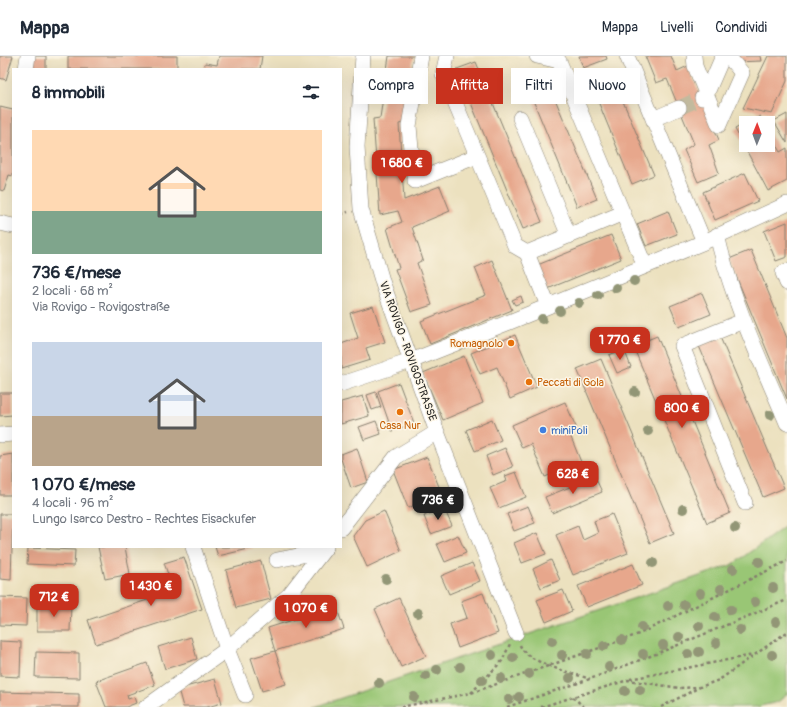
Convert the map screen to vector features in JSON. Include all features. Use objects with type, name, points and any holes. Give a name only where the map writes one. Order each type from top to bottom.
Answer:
[{"type":"street","points":[[26,68],[28,56]]},
{"type":"street","name":"VIA ROVIGO - ROVIGOSTRASSE","points":[[363,56],[357,147],[361,208],[383,284],[437,432],[516,633]]},
{"type":"street","points":[[421,56],[409,126],[411,149],[415,163],[415,181],[477,156]]},
{"type":"street","points":[[447,56],[443,74],[515,246],[527,253],[548,306]]},
{"type":"street","points":[[537,56],[559,61],[645,266]]},
{"type":"street","points":[[627,56],[653,119],[710,238],[723,261],[743,321],[787,423]]},
{"type":"street","points":[[694,56],[695,66],[704,96],[719,125],[742,73],[728,56]]},
{"type":"street","points":[[704,96],[723,56]]},
{"type":"street","points":[[653,119],[679,108]]},
{"type":"street","points":[[520,118],[569,236]]},
{"type":"street","points":[[342,384],[412,361],[645,266],[787,204]]},
{"type":"street","points":[[527,253],[623,213]]},
{"type":"street","points":[[0,222],[12,226]]},
{"type":"street","points":[[787,271],[783,273],[787,283]]},
{"type":"street","points":[[743,321],[682,346],[745,503]]},
{"type":"street","points":[[342,527],[396,457],[437,432]]},
{"type":"street","points":[[0,434],[12,434]]},
{"type":"street","points":[[193,548],[227,649],[245,695]]},
{"type":"street","points":[[146,707],[227,649],[289,595],[325,549]]},
{"type":"street","points":[[277,560],[325,549]]},
{"type":"path","points":[[401,707],[471,693],[639,634],[787,561]]},
{"type":"path","points":[[508,707],[590,679],[661,652],[787,600]]},
{"type":"path","points":[[661,707],[700,687],[719,680],[787,632]]},
{"type":"path","points":[[516,633],[521,649],[533,659],[590,679]]},
{"type":"path","points":[[471,693],[502,662],[516,633]]},
{"type":"path","points":[[541,707],[628,680],[755,655]]},
{"type":"path","points":[[628,680],[679,688],[700,687]]},
{"type":"path","points":[[573,697],[584,707]]},
{"type":"green space","points":[[787,525],[787,694],[778,702],[756,707],[315,707],[732,565]]},
{"type":"building","points":[[0,56],[13,56],[6,80],[0,78]]},
{"type":"building","points":[[32,56],[46,56],[46,68],[32,68]]},
{"type":"building","points":[[68,56],[177,56],[177,68],[68,68]]},
{"type":"building","points":[[219,56],[262,56],[260,68],[204,68],[205,63],[217,65]]},
{"type":"building","points":[[389,56],[414,56],[412,68],[387,68]]},
{"type":"building","points":[[579,56],[606,56],[607,59],[583,68]]},
{"type":"building","points":[[645,56],[671,56],[677,71],[688,66],[719,140],[709,145],[719,173],[698,182],[684,150],[694,144],[667,79],[656,83]]},
{"type":"building","points":[[735,56],[760,56],[761,61],[735,62]]},
{"type":"building","points":[[768,56],[787,56],[787,81],[772,114],[743,108]]},
{"type":"building","points":[[476,62],[478,68],[460,68]]},
{"type":"building","points":[[382,104],[406,104],[403,123],[399,124],[404,200],[440,186],[450,211],[412,227],[423,260],[417,263],[432,305],[411,312],[395,269],[399,268],[387,228],[402,222],[398,211],[380,215],[373,119],[380,118]]},
{"type":"building","points":[[471,104],[493,104],[542,222],[523,229]]},
{"type":"building","points":[[535,104],[557,104],[597,199],[577,207]]},
{"type":"building","points":[[599,104],[624,104],[654,175],[632,184]]},
{"type":"building","points":[[0,107],[12,110],[12,176],[9,175],[4,191],[0,190]]},
{"type":"building","points":[[787,114],[787,143],[775,123],[775,120]]},
{"type":"building","points":[[739,127],[739,137],[735,129]]},
{"type":"building","points":[[775,143],[780,152],[787,148],[787,181],[768,191],[747,152],[775,152]]},
{"type":"building","points":[[745,173],[758,201],[715,220],[703,192]]},
{"type":"building","points":[[668,211],[677,234],[646,246],[637,224]]},
{"type":"building","points":[[787,222],[787,257],[776,261],[764,231]]},
{"type":"building","points":[[611,235],[621,259],[545,290],[535,266]]},
{"type":"building","points":[[751,250],[787,338],[787,399],[729,259]]},
{"type":"building","points":[[492,260],[512,310],[430,344],[421,321],[486,295],[475,268]]},
{"type":"building","points":[[702,293],[711,314],[679,327],[670,306]]},
{"type":"building","points":[[521,296],[523,302],[515,305],[512,300]]},
{"type":"building","points":[[373,306],[385,342],[366,348],[370,360],[342,369],[342,344],[358,338],[350,313]]},
{"type":"building","points":[[515,335],[537,387],[510,399],[497,367],[480,374],[471,353]]},
{"type":"building","points":[[657,336],[730,513],[707,523],[633,346]]},
{"type":"building","points":[[720,337],[784,488],[763,497],[699,346]]},
{"type":"building","points":[[624,349],[631,367],[617,373],[609,355]]},
{"type":"building","points":[[464,356],[483,403],[443,420],[423,373]]},
{"type":"building","points":[[601,359],[674,533],[650,543],[577,369]]},
{"type":"building","points":[[399,383],[414,423],[392,431],[378,391]]},
{"type":"building","points":[[376,392],[381,407],[372,410],[367,395]]},
{"type":"building","points":[[0,393],[12,393],[12,415],[0,416]]},
{"type":"building","points":[[363,396],[369,416],[342,424],[342,402]]},
{"type":"building","points":[[565,402],[576,427],[568,430],[581,462],[545,477],[531,444],[522,448],[512,425]]},
{"type":"building","points":[[492,419],[501,440],[475,451],[466,430]]},
{"type":"building","points":[[376,421],[381,434],[364,440],[359,427]]},
{"type":"building","points":[[357,448],[368,482],[351,488],[342,462],[342,454]]},
{"type":"building","points":[[505,448],[513,467],[493,475],[486,456]]},
{"type":"building","points":[[12,454],[12,495],[0,495],[0,456]]},
{"type":"building","points":[[427,457],[442,494],[408,508],[393,470]]},
{"type":"building","points":[[516,472],[526,497],[499,508],[490,488],[507,481],[505,476]]},
{"type":"building","points":[[595,477],[602,492],[552,513],[545,497]]},
{"type":"building","points":[[528,506],[535,523],[514,531],[507,514]]},
{"type":"building","points":[[444,508],[452,526],[431,534],[424,516]]},
{"type":"building","points":[[384,511],[401,551],[367,567],[353,536],[365,520]]},
{"type":"building","points":[[0,514],[12,514],[11,580],[0,579]]},
{"type":"building","points":[[612,514],[628,553],[573,575],[556,535],[578,526],[583,540],[598,533],[594,521]]},
{"type":"building","points":[[537,533],[546,554],[522,563],[514,543]]},
{"type":"building","points":[[458,535],[466,553],[445,562],[437,544]]},
{"type":"building","points":[[28,548],[75,550],[74,566],[27,564]]},
{"type":"building","points":[[98,548],[125,548],[130,574],[105,579]]},
{"type":"building","points":[[215,548],[253,548],[218,556]]},
{"type":"building","points":[[184,557],[202,609],[96,644],[88,620],[174,591],[164,563]]},
{"type":"building","points":[[551,560],[560,580],[541,588],[533,569]]},
{"type":"building","points":[[261,561],[271,599],[236,608],[226,570]]},
{"type":"building","points":[[472,563],[480,581],[449,594],[441,576]]},
{"type":"building","points":[[633,564],[642,585],[587,607],[578,586]]},
{"type":"building","points":[[563,590],[572,611],[546,622],[537,600]]},
{"type":"building","points":[[483,593],[498,633],[458,648],[450,624],[467,618],[461,601]]},
{"type":"building","points":[[0,597],[27,598],[26,626],[0,625]]},
{"type":"building","points":[[399,598],[426,656],[401,667],[375,609]]},
{"type":"building","points":[[37,605],[71,605],[70,631],[37,631]]},
{"type":"building","points":[[336,606],[344,629],[275,651],[268,628]]},
{"type":"building","points":[[191,637],[197,659],[165,669],[158,647]]},
{"type":"building","points":[[0,641],[21,642],[20,677],[0,676]]},
{"type":"building","points":[[275,651],[286,684],[262,691],[251,658]]},
{"type":"building","points":[[36,652],[79,653],[79,678],[35,677]]},
{"type":"building","points":[[147,663],[155,685],[127,695],[128,699],[134,697],[136,703],[126,707],[106,707],[96,681]]},
{"type":"building","points":[[215,679],[222,703],[207,707],[183,707],[178,689]]},
{"type":"building","points":[[0,692],[79,694],[79,707],[0,707]]},
{"type":"tunnel","points":[[679,108],[701,98]]},
{"type":"place","name":"Romagnolo","points":[[511,343]]},
{"type":"place","name":"Peccati di Gola","points":[[529,382]]},
{"type":"place","name":"Casa Nur","points":[[400,412]]},
{"type":"place","name":"miniPoli","points":[[543,430]]}]
